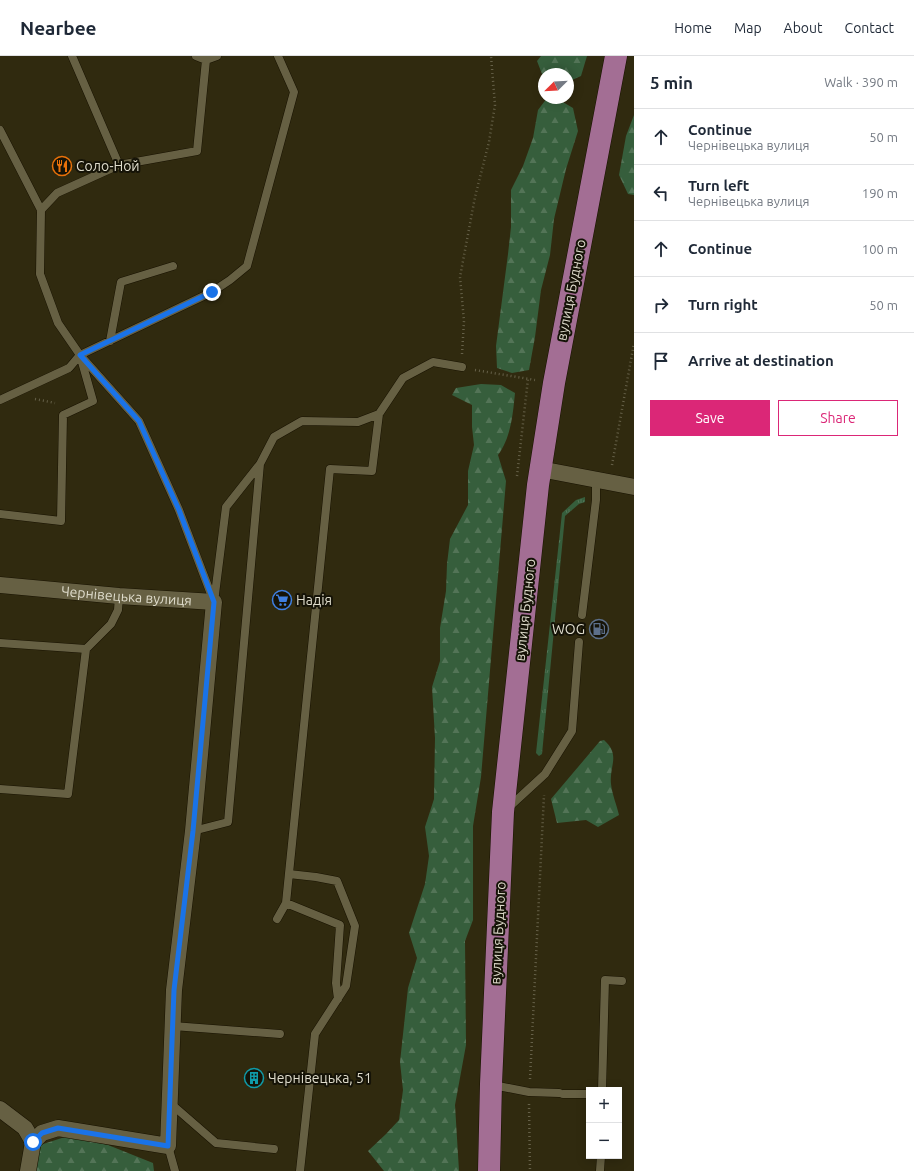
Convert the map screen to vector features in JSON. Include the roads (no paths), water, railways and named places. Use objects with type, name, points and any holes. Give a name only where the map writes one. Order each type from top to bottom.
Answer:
[{"type":"highway","name":"вулиця Будного","points":[[489,1171],[491,1084],[503,812],[540,469],[554,382],[616,56]]},
{"type":"street","points":[[540,469],[634,487]]},
{"type":"street","name":"Чернівецька вулиця","points":[[0,584],[119,596],[214,602]]},
{"type":"street","points":[[28,1171],[33,1142],[42,1133],[58,1128],[168,1146],[174,990],[193,831],[214,602]]},
{"type":"street","points":[[0,1109],[25,1128],[33,1142]]},
{"type":"lane","points":[[72,56],[119,165]]},
{"type":"lane","points":[[196,56],[206,60],[217,56]]},
{"type":"lane","points":[[0,400],[68,368],[80,355],[212,292],[247,266],[294,92],[278,56]]},
{"type":"lane","points":[[41,210],[57,193],[119,165],[197,151],[206,60]]},
{"type":"lane","points":[[0,130],[41,210],[40,274],[58,323],[80,355],[139,421],[179,510],[214,602]]},
{"type":"lane","points":[[110,341],[121,282],[174,266]]},
{"type":"lane","points":[[0,514],[61,522],[63,415],[93,401],[80,355]]},
{"type":"lane","points":[[277,919],[286,903],[330,469],[372,472],[379,414],[403,378],[433,362],[462,367]]},
{"type":"lane","points":[[214,602],[226,507],[260,464],[274,437],[302,422],[358,422],[379,414]]},
{"type":"lane","points":[[193,831],[228,822],[260,464]]},
{"type":"lane","points":[[582,614],[596,500],[603,482]]},
{"type":"lane","points":[[0,790],[68,794],[86,649],[111,624],[118,610],[119,596]]},
{"type":"lane","points":[[503,812],[545,774],[572,731],[579,642]]},
{"type":"lane","points":[[0,643],[86,649]]},
{"type":"lane","points":[[289,874],[316,877],[337,882],[355,926],[346,986],[316,1034],[300,1171]]},
{"type":"lane","points":[[286,903],[340,925],[336,983],[338,999]]},
{"type":"lane","points":[[602,1087],[605,980],[622,981]]},
{"type":"lane","points":[[173,1026],[280,1034]]},
{"type":"lane","points":[[491,1084],[529,1092],[586,1094]]},
{"type":"lane","points":[[170,1103],[216,1143],[274,1149]]},
{"type":"lane","points":[[168,1146],[175,1171]]},
{"type":"lane","points":[[600,1171],[601,1159]]},
{"type":"place","name":"Соло-Ной","points":[[62,166]]},
{"type":"place","name":"Надія","points":[[282,600]]},
{"type":"place","name":"WOG","points":[[599,629]]},
{"type":"place","name":"Чернівецька, 51","points":[[254,1078]]}]
